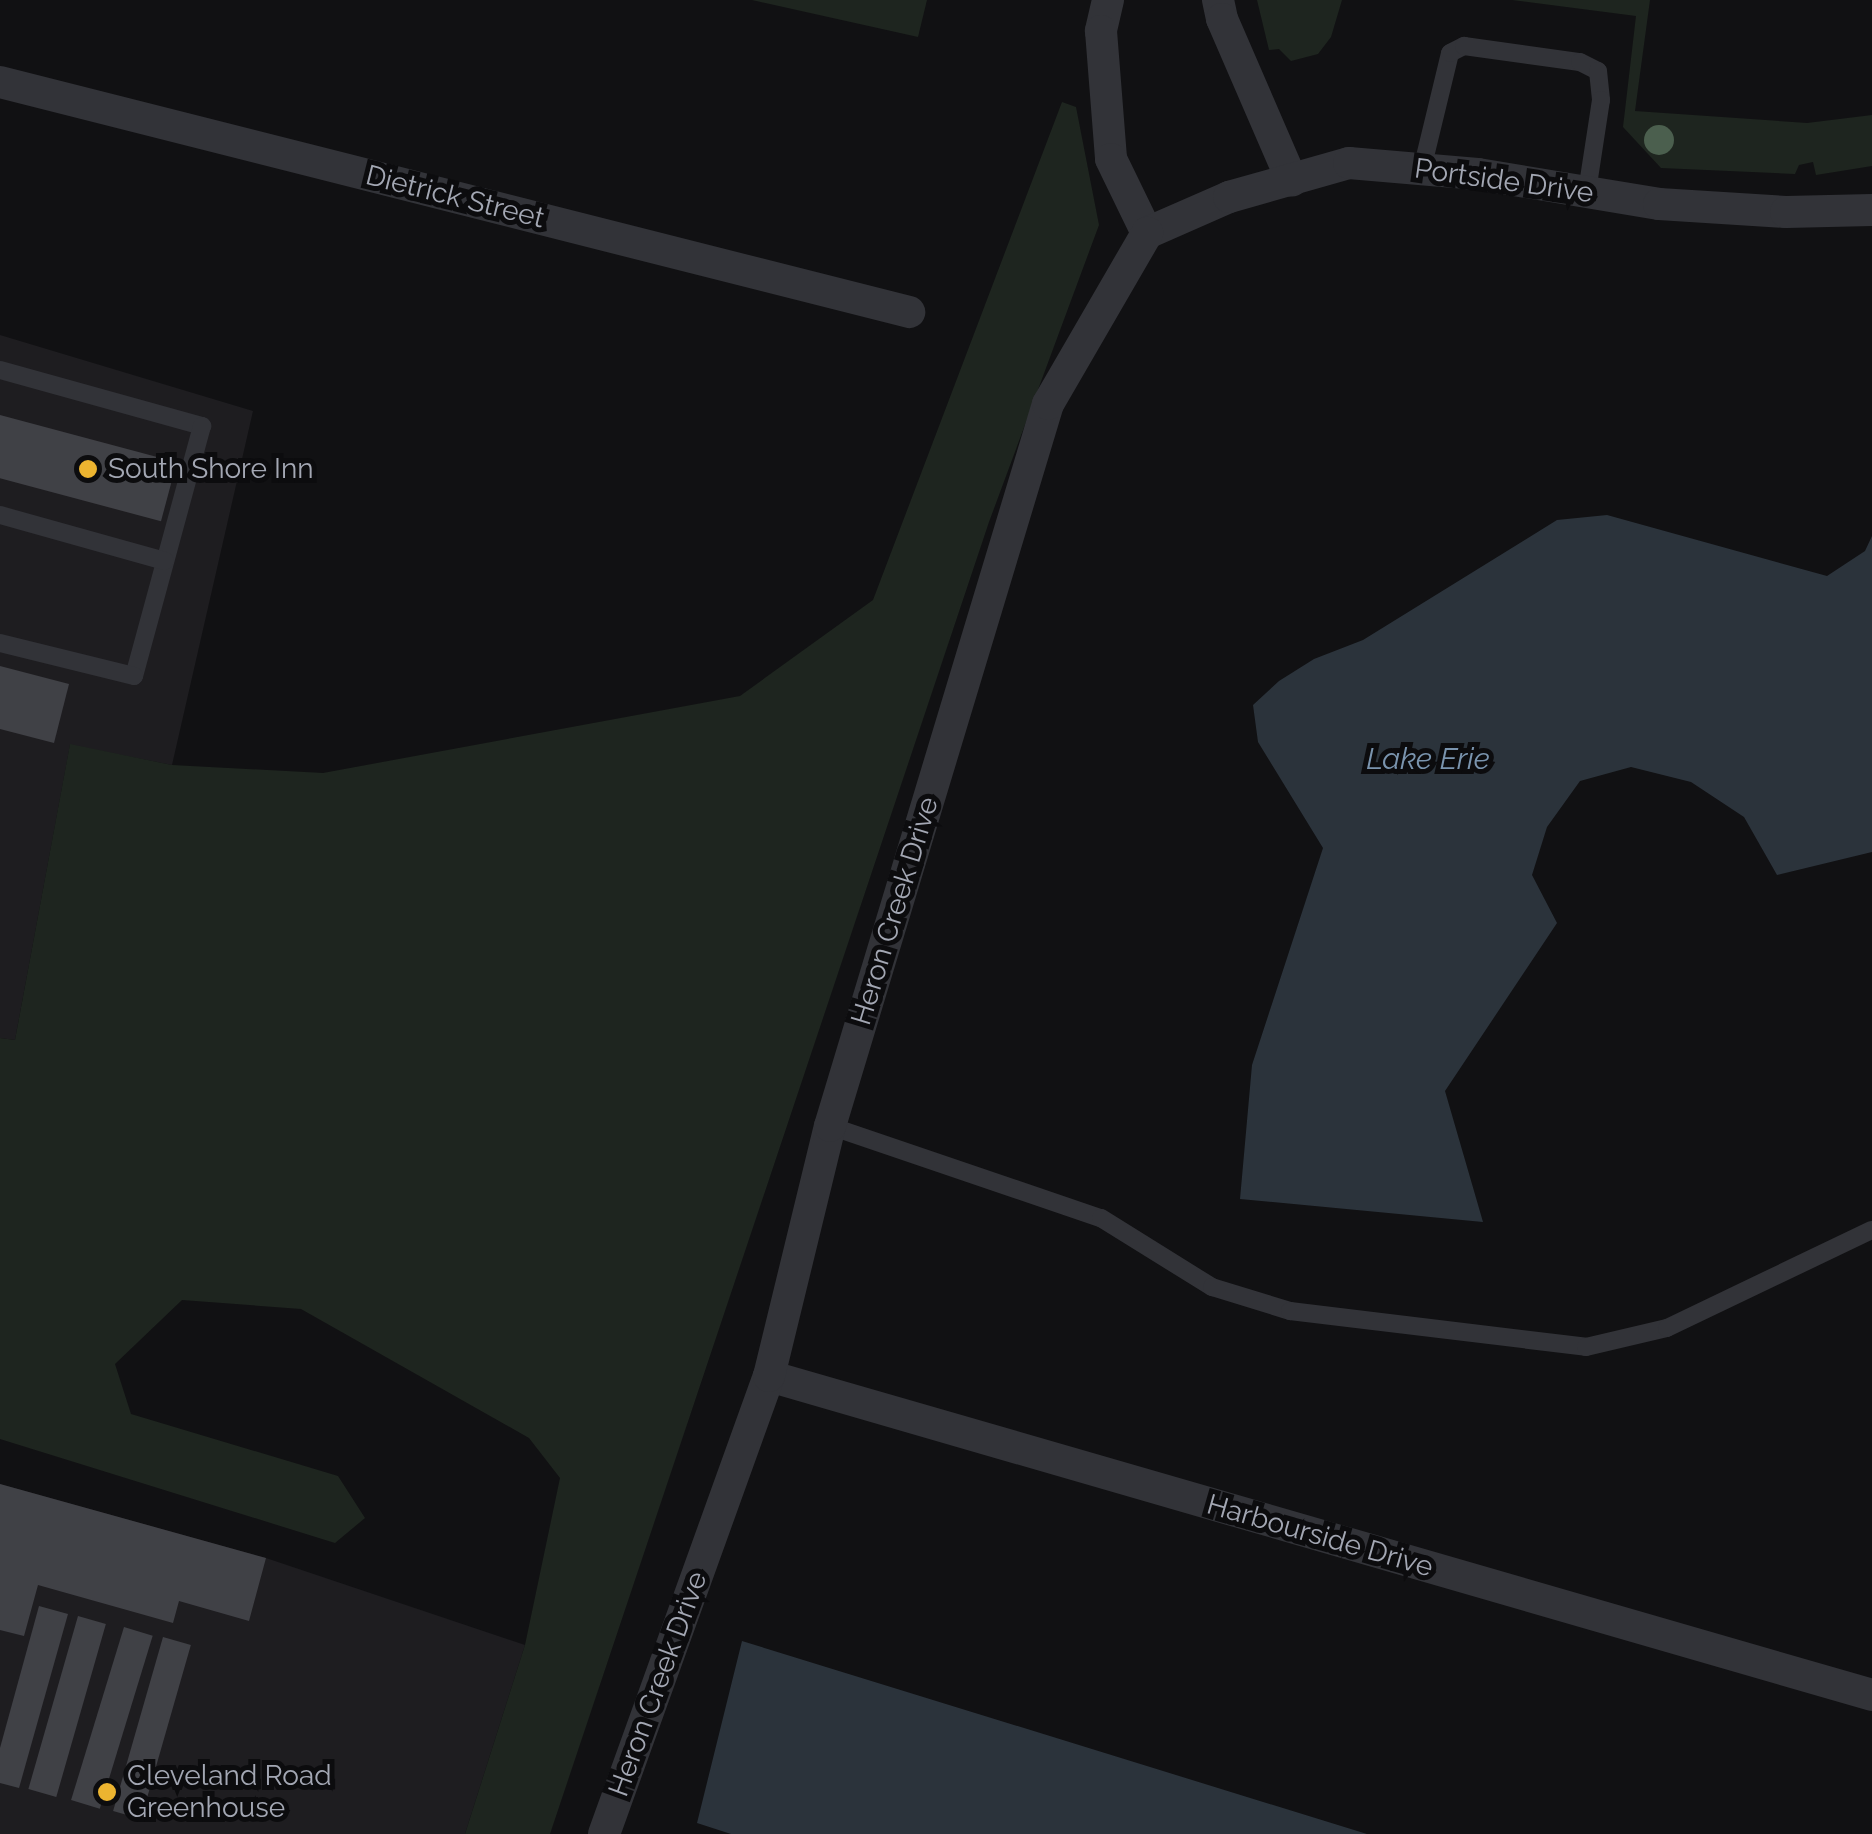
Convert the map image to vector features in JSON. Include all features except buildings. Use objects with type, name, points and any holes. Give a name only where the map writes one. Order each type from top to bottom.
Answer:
[{"type":"street","points":[[1108,0],[1101,31],[1112,159],[1146,233]]},
{"type":"street","points":[[1218,0],[1222,19],[1292,180]]},
{"type":"street","name":"Dietrick Street","points":[[0,82],[909,312]]},
{"type":"street","name":"Portside Drive","points":[[1146,233],[1230,197],[1349,163],[1422,169],[1659,204],[1786,212],[1872,210]]},
{"type":"street","name":"Heron Creek Drive","points":[[604,1834],[769,1376],[830,1126],[1048,404],[1146,233]]},
{"type":"street","name":"Harbourside Drive","points":[[769,1376],[1872,1695]]},
{"type":"lane","points":[[1422,169],[1438,86],[1450,54],[1464,46],[1580,62],[1598,71],[1601,100],[1586,192]]},
{"type":"lane","points":[[0,370],[202,426],[134,676],[0,643]]},
{"type":"lane","points":[[0,515],[165,561]]},
{"type":"lane","points":[[830,1126],[1101,1218],[1212,1287],[1290,1311],[1586,1347],[1668,1328],[1872,1230]]},
{"type":"shaded area","points":[[752,0],[927,0],[918,37]]},
{"type":"shaded area","points":[[1257,0],[1342,0],[1331,37],[1318,54],[1291,61],[1279,49],[1269,50]]},
{"type":"shaded area","points":[[1512,0],[1650,0],[1635,111],[1807,123],[1872,115],[1872,166],[1816,175],[1813,162],[1799,165],[1795,174],[1661,168],[1623,127],[1636,16]]},
{"type":"shaded area","points":[[1062,102],[1076,107],[1099,225],[989,522],[550,1834],[465,1834],[525,1645],[560,1478],[529,1438],[301,1309],[182,1300],[115,1364],[131,1414],[338,1476],[365,1518],[335,1543],[0,1439],[0,1038],[15,1040],[70,744],[172,765],[323,773],[740,696],[873,600]]},
{"type":"shaded area","points":[[0,335],[253,411],[172,765],[70,745],[15,1040],[0,1038]]},
{"type":"shaded area","points":[[0,1484],[266,1558],[525,1645],[465,1834],[0,1834]]},
{"type":"water","name":"Lake Erie","points":[[1607,515],[1827,576],[1865,551],[1872,536],[1872,852],[1777,875],[1744,817],[1691,782],[1631,767],[1580,781],[1547,827],[1532,875],[1557,923],[1445,1091],[1483,1222],[1240,1199],[1252,1065],[1323,848],[1258,742],[1253,705],[1279,681],[1314,659],[1363,640],[1557,520]]},
{"type":"water","points":[[742,1641],[1367,1834],[731,1834],[697,1823]]},
{"type":"place","name":"South Shore Inn","points":[[88,469]]},
{"type":"place","name":"Cleveland Road Greenhouse","points":[[107,1792]]}]
